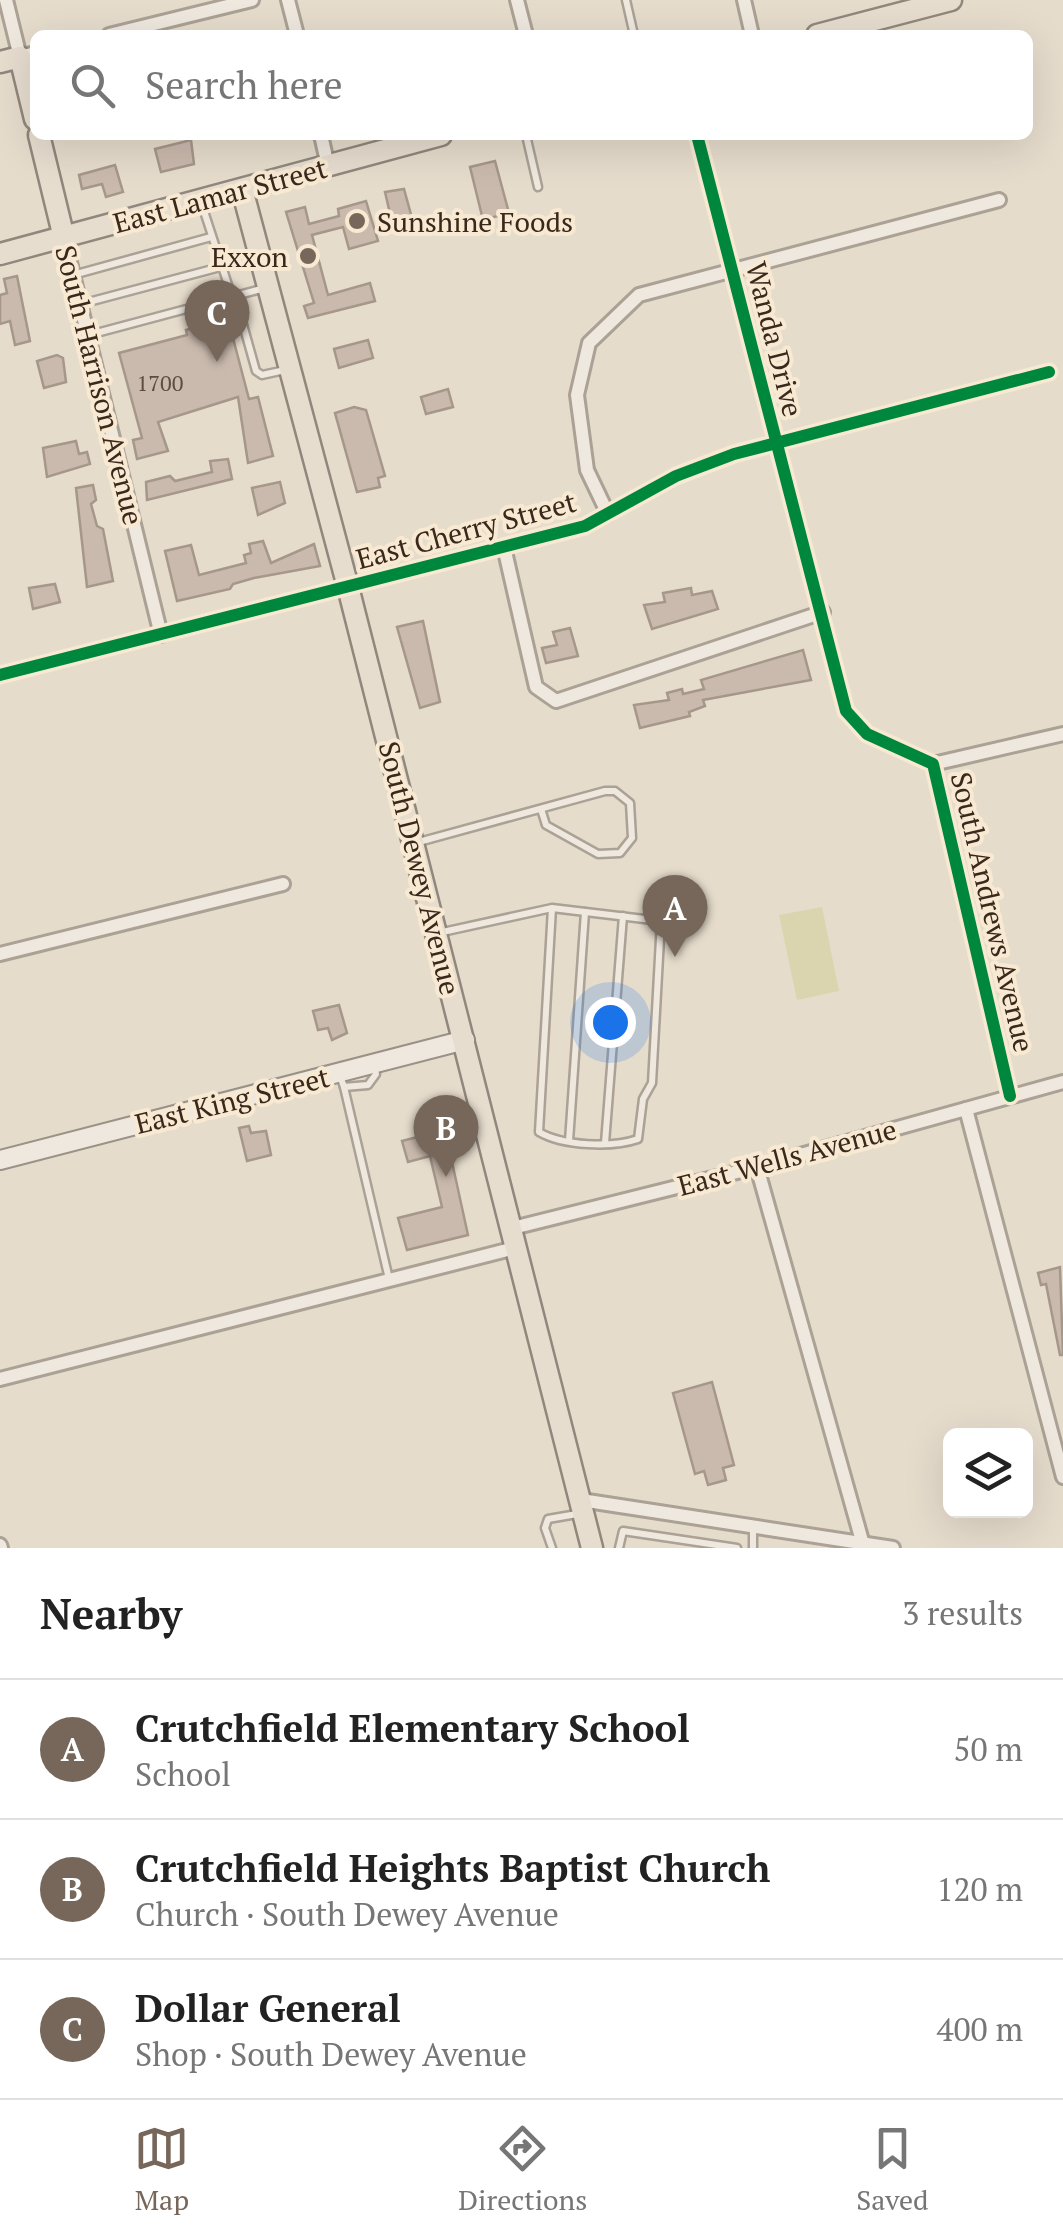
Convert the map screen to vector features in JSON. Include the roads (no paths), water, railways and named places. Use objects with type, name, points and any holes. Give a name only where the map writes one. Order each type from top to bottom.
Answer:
[{"type":"main road","points":[[835,30],[950,0]]},
{"type":"main road","points":[[18,57],[30,101]]},
{"type":"main road","name":"South Harrison Avenue","points":[[40,140],[64,238]]},
{"type":"main road","name":"East Lamar Street","points":[[0,254],[423,140]]},
{"type":"main road","points":[[52,186],[76,215],[92,221],[123,222]]},
{"type":"main road","name":"South Dewey Avenue","points":[[242,190],[465,1040],[592,1548]]},
{"type":"street","points":[[6,0],[18,57]]},
{"type":"street","points":[[129,30],[252,0]]},
{"type":"street","points":[[288,0],[296,30]]},
{"type":"street","points":[[518,0],[525,30]]},
{"type":"street","points":[[744,0],[751,30]]},
{"type":"street","points":[[322,140],[328,166]]},
{"type":"street","name":"Wanda Drive","points":[[698,140],[822,612]]},
{"type":"street","points":[[608,514],[586,470],[577,395],[588,343],[639,295],[998,200]]},
{"type":"street","name":"South Harrison Avenue","points":[[64,238],[161,636]]},
{"type":"street","name":"East Cherry Street","points":[[0,676],[584,526],[676,476],[776,444],[1049,372]]},
{"type":"street","points":[[504,547],[536,687],[556,701],[822,612]]},
{"type":"street","name":"South Andrews Avenue","points":[[822,612],[846,710],[867,734],[933,764],[1010,1096]]},
{"type":"street","points":[[933,764],[1063,734]]},
{"type":"street","points":[[0,954],[283,884]]},
{"type":"street","name":"East King Street","points":[[0,1160],[341,1079],[374,1063],[465,1040]]},
{"type":"street","name":"East Wells Avenue","points":[[0,1379],[389,1280],[512,1238],[1063,1082]]},
{"type":"street","points":[[966,1109],[1063,1477]]},
{"type":"street","points":[[757,1167],[864,1545]]},
{"type":"street","points":[[582,1506],[753,1526],[893,1548]]},
{"type":"lane","points":[[626,0],[633,30]]},
{"type":"lane","points":[[527,140],[538,187]]},
{"type":"lane","points":[[201,200],[256,372],[269,374],[290,368]]},
{"type":"lane","points":[[73,274],[211,237]]},
{"type":"lane","points":[[80,304],[224,266]]},
{"type":"lane","points":[[88,335],[269,287]]},
{"type":"lane","points":[[414,844],[605,790],[624,796],[633,812],[628,846],[608,856],[546,825],[541,809]]},
{"type":"lane","points":[[437,933],[552,908],[661,920],[652,1083],[643,1099],[638,1139],[605,1143],[539,1132],[552,908]]},
{"type":"lane","points":[[569,1140],[585,912]]},
{"type":"lane","points":[[605,1143],[623,916]]},
{"type":"lane","points":[[341,1079],[389,1280]]},
{"type":"lane","points":[[552,1548],[546,1528],[548,1518],[582,1506]]},
{"type":"lane","points":[[753,1526],[753,1548]]},
{"type":"lane","points":[[619,1548],[623,1531],[737,1548]]},
{"type":"place","name":"Sunshine Foods","points":[[357,221]]},
{"type":"place","name":"Exxon","points":[[308,256]]},
{"type":"place","name":"Dollar General","points":[[217,362]]},
{"type":"place","name":"Crutchfield Elementary School","points":[[675,957]]},
{"type":"place","name":"Crutchfield Heights Baptist Church","points":[[446,1177]]}]
